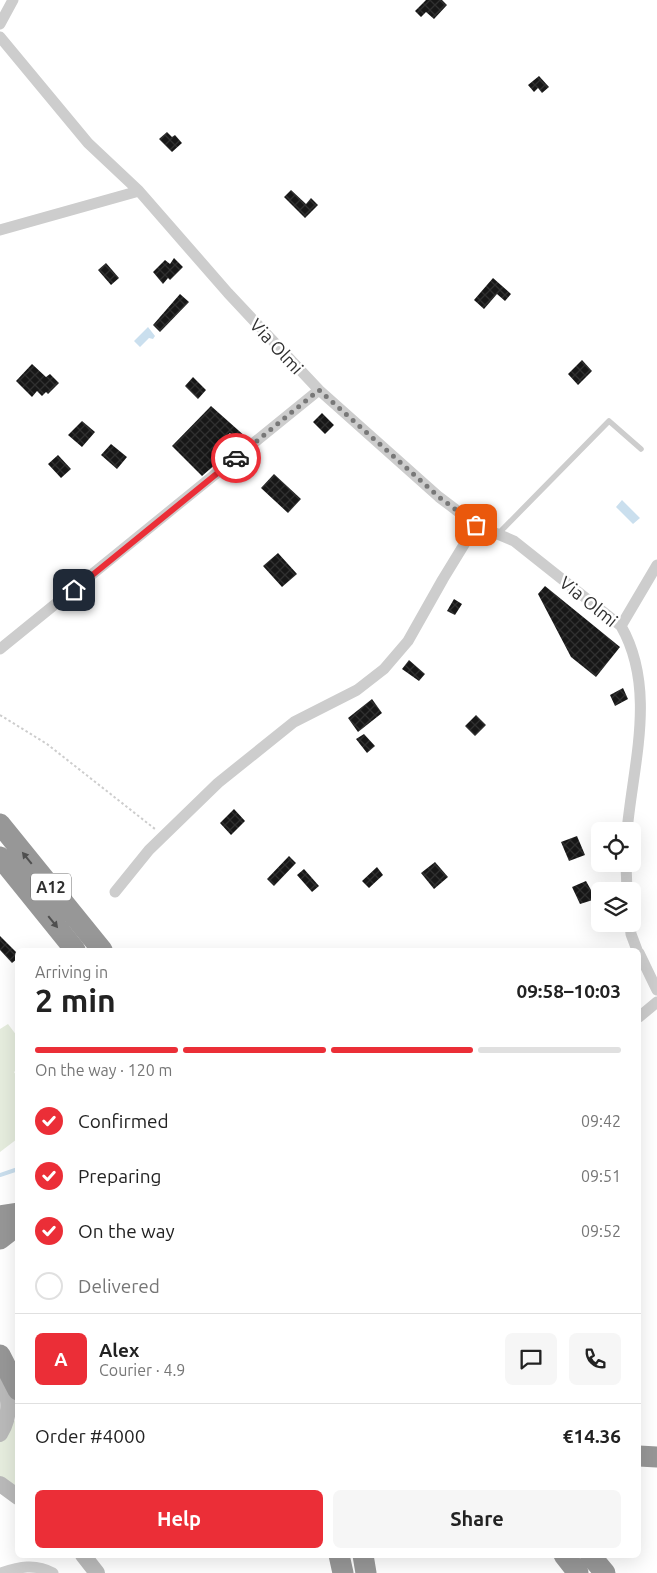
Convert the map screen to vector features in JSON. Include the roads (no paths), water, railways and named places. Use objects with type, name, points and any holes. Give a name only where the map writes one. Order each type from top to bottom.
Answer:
[{"type":"highway","name":"A12","points":[[0,824],[100,948]]},
{"type":"highway","name":"A12","points":[[0,857],[73,948]]},
{"type":"highway","points":[[0,1216],[15,1214]]},
{"type":"highway","points":[[0,1224],[15,1219]]},
{"type":"highway","points":[[0,1239],[15,1227]]},
{"type":"highway","points":[[0,1355],[13,1392]]},
{"type":"highway","points":[[641,1456],[657,1457]]},
{"type":"highway","points":[[340,1558],[343,1573]]},
{"type":"highway","points":[[364,1558],[366,1573]]},
{"type":"highway","points":[[552,1558],[560,1573]]},
{"type":"highway","points":[[566,1558],[578,1573]]},
{"type":"highway","points":[[592,1558],[605,1573]]},
{"type":"main road","points":[[0,1375],[13,1392],[6,1424],[0,1434]]},
{"type":"main road","points":[[0,1484],[15,1495]]},
{"type":"main road","points":[[85,1558],[96,1573]]},
{"type":"street","points":[[0,24],[13,0]]},
{"type":"street","name":"Via Olmi","points":[[1,41],[88,143],[139,191],[228,293],[319,390],[439,497],[476,525],[514,541],[621,626],[628,638],[637,671],[641,713],[628,822]]},
{"type":"street","points":[[0,230],[139,191]]},
{"type":"street","points":[[0,649],[319,390]]},
{"type":"street","points":[[115,892],[163,836],[218,783],[294,722],[357,690],[384,670],[408,641],[442,579],[476,525]]},
{"type":"street","points":[[621,626],[653,580],[657,564]]},
{"type":"street","points":[[631,932],[637,948]]},
{"type":"street","points":[[641,957],[657,990]]},
{"type":"street","points":[[641,1015],[657,1002]]},
{"type":"street","points":[[1,1573],[30,1566],[44,1568],[53,1573]]},
{"type":"lane","points":[[498,534],[609,422],[641,450]]},
{"type":"water","points":[[148,327],[155,336],[153,339],[149,338],[140,347],[134,341]]},
{"type":"water","points":[[622,500],[640,518],[633,524],[616,507]]},
{"type":"waterway","points":[[0,1175],[15,1170]]}]
